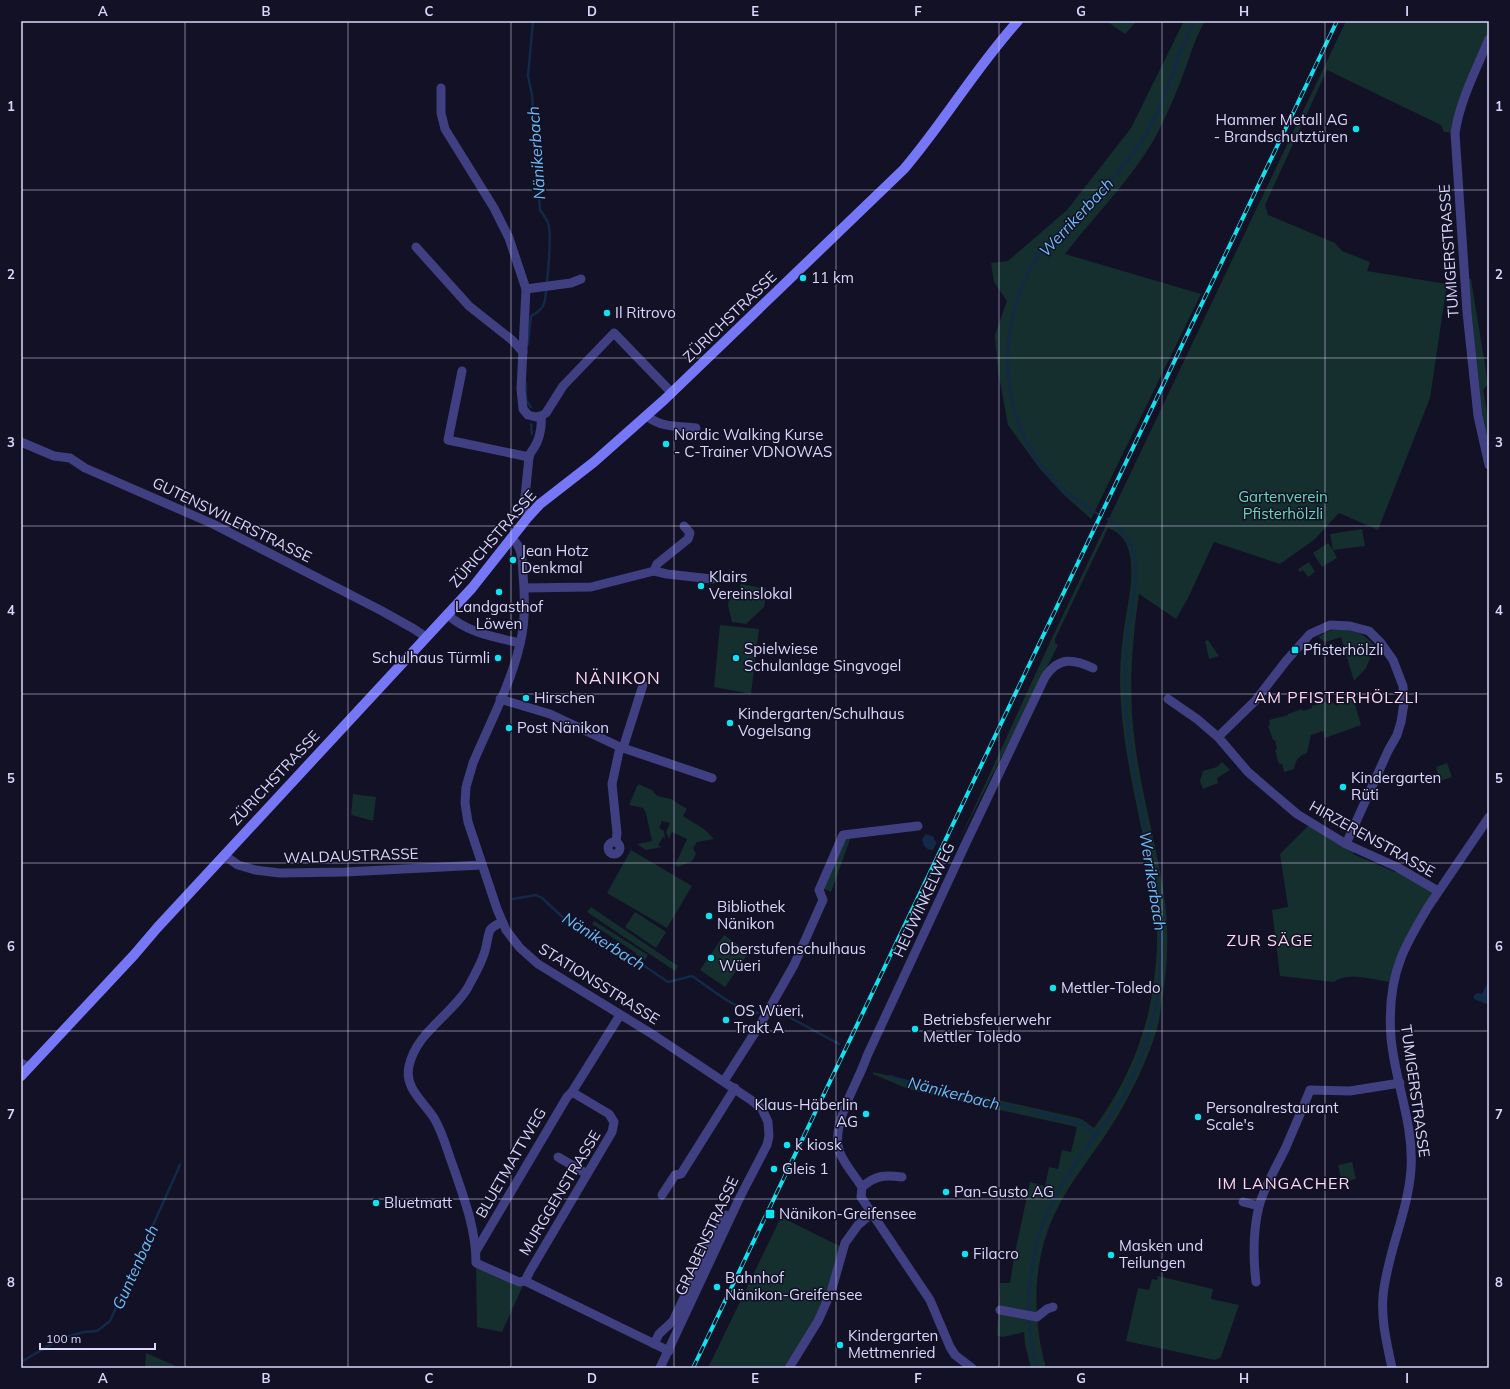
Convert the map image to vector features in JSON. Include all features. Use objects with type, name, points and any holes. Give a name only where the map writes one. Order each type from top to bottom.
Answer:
[{"type":"main road","name":"ZÜRICHSTRASSE","points":[[21,1076],[25,1065],[134,955],[224,855],[472,588],[540,504],[594,462],[672,393],[904,169],[924,146],[999,42],[1018,21]]},
{"type":"street","name":"TUMIGERSTRASSE","points":[[1489,39],[1462,102],[1457,118],[1455,134],[1467,312],[1478,416],[1489,465]]},
{"type":"street","points":[[440,88],[441,113],[444,130],[494,208],[508,238],[526,289],[521,380],[523,408],[528,415],[536,417],[546,413],[564,386],[614,333],[672,393]]},
{"type":"street","points":[[416,247],[469,306],[512,340],[523,352]]},
{"type":"street","points":[[526,289],[571,283],[581,279]]},
{"type":"street","points":[[462,371],[448,440],[529,457]]},
{"type":"street","points":[[528,517],[524,507],[529,457],[530,452],[536,444],[542,423],[541,416]]},
{"type":"street","points":[[647,416],[661,424],[696,428]]},
{"type":"street","name":"GUTENSWILERSTRASSE","points":[[21,442],[54,456],[70,458],[85,468],[214,524],[388,614],[426,637]]},
{"type":"street","points":[[654,571],[657,564],[688,539],[690,533],[684,526]]},
{"type":"street","name":"STATIONSSTRASSE","points":[[511,538],[517,543],[520,550],[525,588],[524,618],[520,643],[514,664],[468,776],[464,796],[468,822],[502,922],[512,939],[538,964],[620,1014],[735,1088],[757,1104],[765,1115]]},
{"type":"street","points":[[525,588],[591,587],[654,571],[666,574],[712,579]]},
{"type":"street","points":[[447,614],[460,625],[473,631],[520,643]]},
{"type":"street","points":[[1218,737],[1255,701],[1286,661],[1310,634],[1330,625],[1350,626],[1369,631],[1381,643],[1393,660],[1403,686],[1404,703],[1399,730],[1346,844]]},
{"type":"street","name":"HEUWINKELWEG","points":[[862,1187],[840,1154],[837,1139],[838,1125],[863,1070],[867,1056],[1045,677],[1054,667],[1064,662],[1079,662],[1093,668]]},
{"type":"street","points":[[616,842],[617,829],[612,784],[622,747],[643,685]]},
{"type":"street","points":[[500,699],[550,714],[622,747],[712,778]]},
{"type":"street","name":"HIRZERENSTRASSE","points":[[1168,699],[1197,719],[1218,737],[1248,772],[1311,823],[1346,844],[1397,867],[1438,892]]},
{"type":"street","name":"TUMIGERSTRASSE","points":[[1392,1368],[1385,1334],[1383,1296],[1388,1266],[1407,1197],[1411,1169],[1409,1128],[1391,1037],[1390,1013],[1394,983],[1401,958],[1412,934],[1438,892],[1489,817]]},
{"type":"street","points":[[724,1081],[761,1023],[794,965],[823,900],[819,890],[843,835],[918,826]]},
{"type":"street","name":"WALDAUSTRASSE","points":[[224,855],[238,865],[273,873],[345,872],[482,865]]},
{"type":"street","points":[[502,922],[493,927],[490,931],[484,954],[464,994],[422,1039],[413,1055],[409,1066],[408,1076],[410,1085],[433,1117],[442,1134],[472,1225],[476,1251],[476,1263],[520,1282],[525,1281],[669,1351]]},
{"type":"street","name":"BLUETMATTWEG","points":[[476,1251],[567,1097],[572,1092],[620,1014]]},
{"type":"street","points":[[1256,1282],[1254,1253],[1255,1229],[1259,1206],[1268,1181],[1286,1147],[1310,1090],[1350,1091],[1400,1084]]},
{"type":"street","points":[[662,1195],[675,1175],[681,1174],[735,1088]]},
{"type":"street","name":"MURGGENSTRASSE","points":[[525,1281],[612,1132],[614,1122],[609,1114],[572,1092]]},
{"type":"street","name":"GRABENSTRASSE","points":[[660,1368],[740,1197],[762,1155],[769,1136],[768,1122],[765,1115]]},
{"type":"street","points":[[654,1344],[659,1334],[673,1320],[750,1165],[757,1155],[762,1155]]},
{"type":"street","points":[[558,1157],[587,1174]]},
{"type":"street","points":[[902,1177],[881,1176],[868,1182],[862,1187],[860,1197],[930,1300],[950,1347],[955,1355],[972,1368]]},
{"type":"street","points":[[1243,1202],[1259,1206]]},
{"type":"street","points":[[789,1368],[818,1321],[831,1292],[845,1243],[858,1225],[871,1214]]},
{"type":"street","points":[[1000,1310],[1037,1317],[1046,1309],[1053,1307]]},
{"type":"green space","points":[[1106,21],[1137,21],[1125,34]]},
{"type":"green space","points":[[1184,21],[1205,21],[1156,136],[1125,182],[1065,254],[1201,294],[1091,519],[1062,493],[1040,469],[1008,425],[998,371],[995,335],[1007,301],[994,282],[991,263],[1008,261],[1067,210],[1131,128]]},
{"type":"green space","name":"Gartenverein Pfisterhölzli","points":[[1346,21],[1489,21],[1489,39],[1455,133],[1444,132],[1441,125],[1327,70],[1265,205],[1268,215],[1335,243],[1342,251],[1370,262],[1367,271],[1447,284],[1430,398],[1378,530],[1339,513],[1314,540],[1280,564],[1214,542],[1188,598],[1176,619],[1139,594],[1134,631],[1131,687],[1133,724],[1138,764],[1160,869],[1166,911],[1167,958],[1165,982],[1157,1029],[1136,1082],[1110,1128],[1067,1191],[1047,1232],[1038,1270],[1037,1290],[1038,1329],[1046,1368],[1031,1368],[1025,1344],[1024,1332],[1003,1337],[997,1336],[1000,1283],[1010,1283],[1030,1182],[1045,1186],[1049,1167],[1058,1169],[1062,1150],[1071,1152],[1077,1127],[919,1092],[908,1089],[873,1074],[873,1072],[1078,1118],[1094,1128],[1117,1092],[1127,1073],[1148,1014],[1155,971],[1157,931],[1153,890],[1128,760],[1121,708],[1120,681],[1122,642],[1130,592],[1131,560],[1127,546],[1120,535],[1108,528],[1055,639],[1055,643],[1058,645],[958,843],[1052,638]]},
{"type":"green space","points":[[1468,279],[1471,279],[1488,384],[1483,390],[1489,422],[1489,448],[1483,421]]},
{"type":"green space","points":[[1362,529],[1365,546],[1333,550],[1330,534]]},
{"type":"green space","points":[[1328,543],[1337,558],[1322,567],[1313,553]]},
{"type":"green space","points":[[1309,562],[1315,572],[1308,577],[1303,570],[1300,572],[1298,569]]},
{"type":"green space","points":[[741,584],[767,589],[764,607],[746,624],[732,622],[728,605],[730,592],[739,592]]},
{"type":"green space","name":"Spielwiese Schulanlage Singvogel","points":[[720,625],[759,629],[751,694],[714,687]]},
{"type":"green space","points":[[1342,629],[1361,634],[1375,646],[1366,668],[1354,681],[1341,637],[1325,642],[1318,637],[1328,631]]},
{"type":"green space","points":[[1208,640],[1219,656],[1209,659],[1205,641]]},
{"type":"green space","points":[[1353,697],[1361,725],[1325,738],[1323,731],[1311,735],[1307,753],[1298,759],[1294,769],[1284,772],[1282,764],[1279,764],[1275,750],[1277,749],[1275,740],[1273,740],[1268,726],[1270,725],[1269,720],[1288,715],[1302,709],[1303,711],[1312,708],[1312,706],[1326,702],[1327,704],[1332,702],[1337,706],[1343,698]]},
{"type":"green space","points":[[1222,762],[1230,770],[1217,778],[1218,783],[1203,789],[1200,781],[1203,771],[1217,767]]},
{"type":"green space","points":[[1447,763],[1452,777],[1440,781],[1436,767]]},
{"type":"green space","points":[[638,784],[652,790],[657,796],[671,799],[687,809],[683,816],[704,829],[714,839],[697,842],[693,848],[696,854],[692,861],[678,867],[675,865],[687,839],[672,832],[669,839],[666,832],[670,823],[662,821],[659,828],[664,831],[665,839],[663,837],[658,845],[662,847],[646,850],[637,844],[652,841],[646,813],[643,808],[629,805]]},
{"type":"green space","points":[[353,794],[376,797],[373,821],[351,815]]},
{"type":"green space","points":[[1311,823],[1355,849],[1353,854],[1395,872],[1397,867],[1438,891],[1412,934],[1394,983],[1362,977],[1346,977],[1334,982],[1280,976],[1272,910],[1288,907],[1280,854]]},
{"type":"green space","points":[[852,834],[831,892],[820,887],[843,835]]},
{"type":"green space","points":[[631,850],[692,886],[667,928],[607,893]]},
{"type":"green space","points":[[591,907],[678,966],[675,971],[587,912]]},
{"type":"green space","points":[[635,912],[666,932],[656,948],[625,927]]},
{"type":"green space","points":[[594,921],[648,955],[645,960],[592,924]]},
{"type":"green space","points":[[724,935],[749,952],[725,987],[700,970]]},
{"type":"green space","points":[[1352,1162],[1356,1179],[1342,1182],[1338,1165]]},
{"type":"green space","points":[[781,1217],[843,1248],[831,1292],[789,1368],[708,1368]]},
{"type":"green space","points":[[476,1263],[525,1281],[502,1332],[477,1327]]},
{"type":"green space","points":[[1158,1276],[1213,1289],[1211,1299],[1239,1305],[1221,1357],[1215,1360],[1126,1341],[1138,1288],[1149,1290],[1152,1279],[1157,1280]]},
{"type":"green space","points":[[146,1353],[180,1368],[145,1368]]},
{"type":"water","points":[[926,834],[934,837],[934,840],[937,842],[933,850],[926,848],[924,845],[922,839]]},
{"type":"water","points":[[1489,980],[1489,1005],[1474,999],[1474,995],[1478,993],[1481,994],[1483,992]]},
{"type":"waterway","name":"Nänikerbach","points":[[533,21],[528,76],[532,95],[540,210],[548,223],[550,235],[547,282]]},
{"type":"waterway","name":"Werrikerbach","points":[[1098,514],[1066,492],[1043,468],[1026,440],[1014,410],[1009,379],[1008,346],[1013,314],[1024,283],[1044,247],[1109,183],[1142,140],[1158,111],[1181,50],[1194,21]]},
{"type":"waterway","name":"Nänikerbach","points":[[528,344],[531,316],[539,311],[543,305],[546,288]]},
{"type":"waterway","name":"Nänikerbach","points":[[526,383],[526,400],[531,407]]},
{"type":"waterway","name":"Nänikerbach","points":[[531,424],[532,434]]},
{"type":"waterway","name":"Werrikerbach","points":[[1037,1368],[1029,1322],[1029,1300],[1030,1277],[1040,1232],[1048,1211],[1066,1178],[1113,1112],[1132,1078],[1150,1029],[1156,1004],[1161,966],[1161,928],[1157,890],[1135,777],[1129,739],[1126,701],[1126,651],[1135,587],[1135,556],[1130,542],[1121,530],[1108,519]]},
{"type":"waterway","name":"Nänikerbach","points":[[513,899],[536,895],[542,898],[570,924],[597,934],[668,982],[692,976],[733,1004],[758,1013]]},
{"type":"waterway","name":"Nänikerbach","points":[[774,1012],[787,1016],[839,1044]]},
{"type":"waterway","name":"Nänikerbach","points":[[890,1076],[913,1085],[1019,1109]]},
{"type":"waterway","name":"Nänikerbach","points":[[1032,1112],[1080,1123],[1096,1135]]},
{"type":"waterway","name":"Guntenbach","points":[[21,1362],[62,1338],[84,1332],[97,1331],[110,1321],[180,1165]]},
{"type":"railway","points":[[693,1368],[1337,21]]},
{"type":"place","name":"Hammer Metall AG - Brandschutztüren","points":[[1356,129]]},
{"type":"place","name":"11 km","points":[[803,278]]},
{"type":"place","name":"Il Ritrovo","points":[[607,313]]},
{"type":"place","name":"Nordic Walking Kurse - C-Trainer VDNOWAS","points":[[666,444]]},
{"type":"place","name":"Jean Hotz Denkmal","points":[[513,560]]},
{"type":"place","name":"Klairs Vereinslokal","points":[[701,586]]},
{"type":"place","name":"Landgasthof Löwen","points":[[499,592]]},
{"type":"place","name":"Pfisterhölzli","points":[[1295,650]]},
{"type":"place","name":"Schulhaus Türmli","points":[[498,658]]},
{"type":"place","name":"Spielwiese Schulanlage Singvogel","points":[[736,658]]},
{"type":"place","name":"Hirschen","points":[[526,698]]},
{"type":"place","name":"Kindergarten/Schulhaus Vogelsang","points":[[730,723]]},
{"type":"place","name":"Post Nänikon","points":[[509,728]]},
{"type":"place","name":"Kindergarten Rüti","points":[[1343,787]]},
{"type":"place","name":"Bibliothek Nänikon","points":[[709,916]]},
{"type":"place","name":"Oberstufenschulhaus Wüeri","points":[[711,958]]},
{"type":"place","name":"Mettler-Toledo","points":[[1053,988]]},
{"type":"place","name":"OS Wüeri, Trakt A","points":[[726,1020]]},
{"type":"place","name":"Betriebsfeuerwehr Mettler Toledo","points":[[915,1029]]},
{"type":"place","name":"Klaus-Häberlin AG","points":[[866,1114]]},
{"type":"place","name":"Personalrestaurant Scale's","points":[[1198,1117]]},
{"type":"place","name":"k kiosk","points":[[787,1145]]},
{"type":"place","name":"Gleis 1","points":[[774,1169]]},
{"type":"place","name":"Pan-Gusto AG","points":[[946,1192]]},
{"type":"place","name":"Bluetmatt","points":[[376,1203]]},
{"type":"place","name":"Nänikon-Greifensee","points":[[770,1214]]},
{"type":"place","name":"Filacro","points":[[965,1254]]},
{"type":"place","name":"Masken und Teilungen","points":[[1111,1255]]},
{"type":"place","name":"Bahnhof Nänikon-Greifensee","points":[[717,1287]]},
{"type":"place","name":"Kindergarten Mettmenried","points":[[840,1345]]},
{"type":"district","name":"NÄNIKON","points":[[618,678]]},
{"type":"district","name":"AM PFISTERHÖLZLI","points":[[1337,697]]},
{"type":"district","name":"ZUR SÄGE","points":[[1270,940]]},
{"type":"district","name":"IM LANGACHER","points":[[1284,1183]]}]
